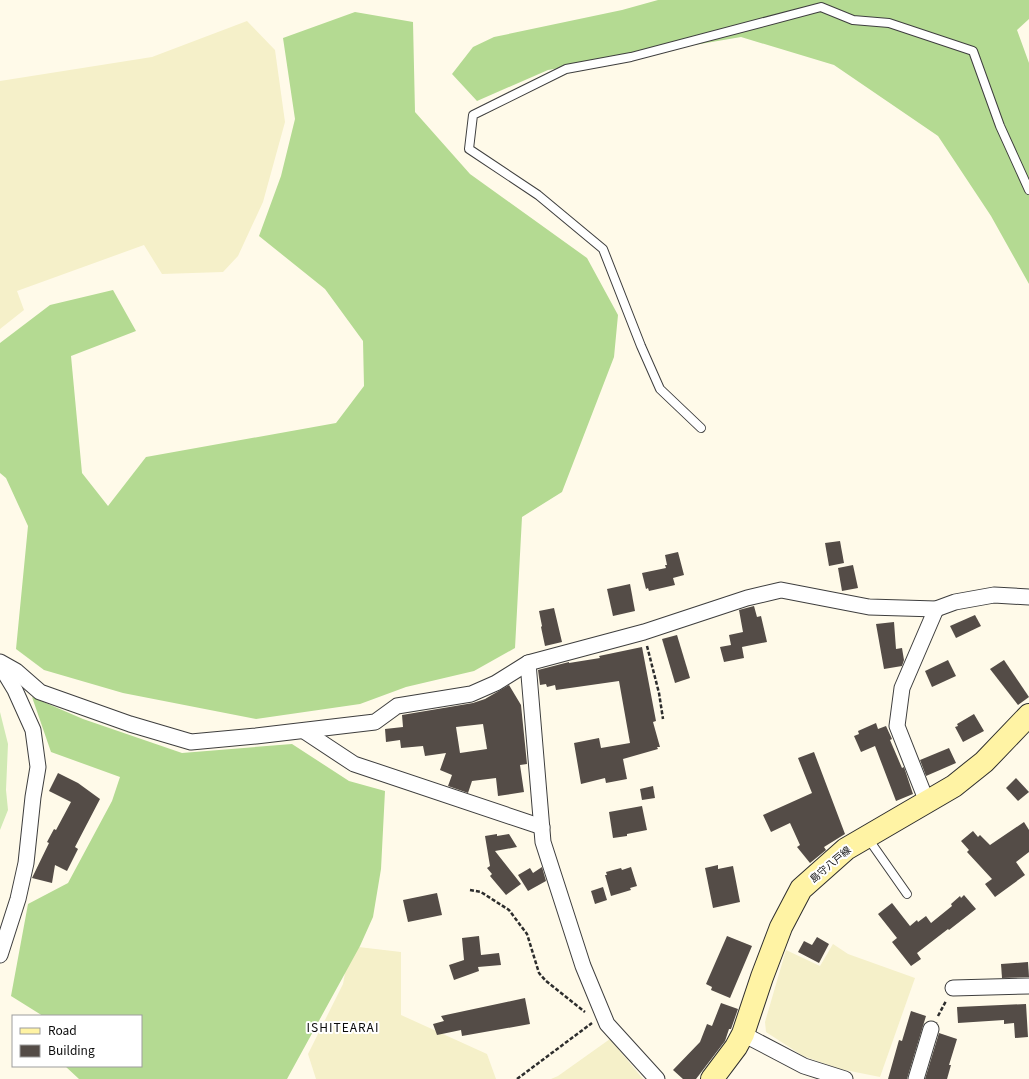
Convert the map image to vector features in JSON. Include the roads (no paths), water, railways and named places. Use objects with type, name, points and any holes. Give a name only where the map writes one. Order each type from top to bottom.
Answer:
[{"type":"main road","name":"島守八戸線","points":[[712,1079],[736,1047],[743,1034],[781,927],[801,889],[846,849],[954,786],[984,762],[1029,716]]},
{"type":"street","points":[[0,662],[16,671],[40,692],[130,724],[191,742],[304,731],[375,722],[397,706],[471,694],[496,683],[528,662],[644,632],[747,598],[781,590],[869,607],[936,609],[955,602],[994,595],[1029,597]]},
{"type":"street","points":[[927,802],[897,726],[902,688],[936,609]]},
{"type":"street","points":[[528,662],[544,842],[601,1019],[657,1079]]},
{"type":"street","points":[[0,665],[15,690],[33,730],[38,767],[33,797],[26,862],[18,899],[0,955]]},
{"type":"street","points":[[304,731],[354,764],[542,827]]},
{"type":"street","points":[[953,988],[1029,986]]},
{"type":"street","points":[[916,1079],[931,1029]]},
{"type":"street","points":[[743,1034],[804,1066],[845,1079]]},
{"type":"lane","points":[[701,428],[660,389],[641,346],[603,250],[538,195],[469,149],[473,115],[566,69],[631,57],[820,7],[853,20],[889,23],[973,51],[1000,126],[1029,190]]},
{"type":"lane","points":[[866,836],[907,894]]},
{"type":"district","name":"ISHITEARAI","points":[[343,1028]]}]
